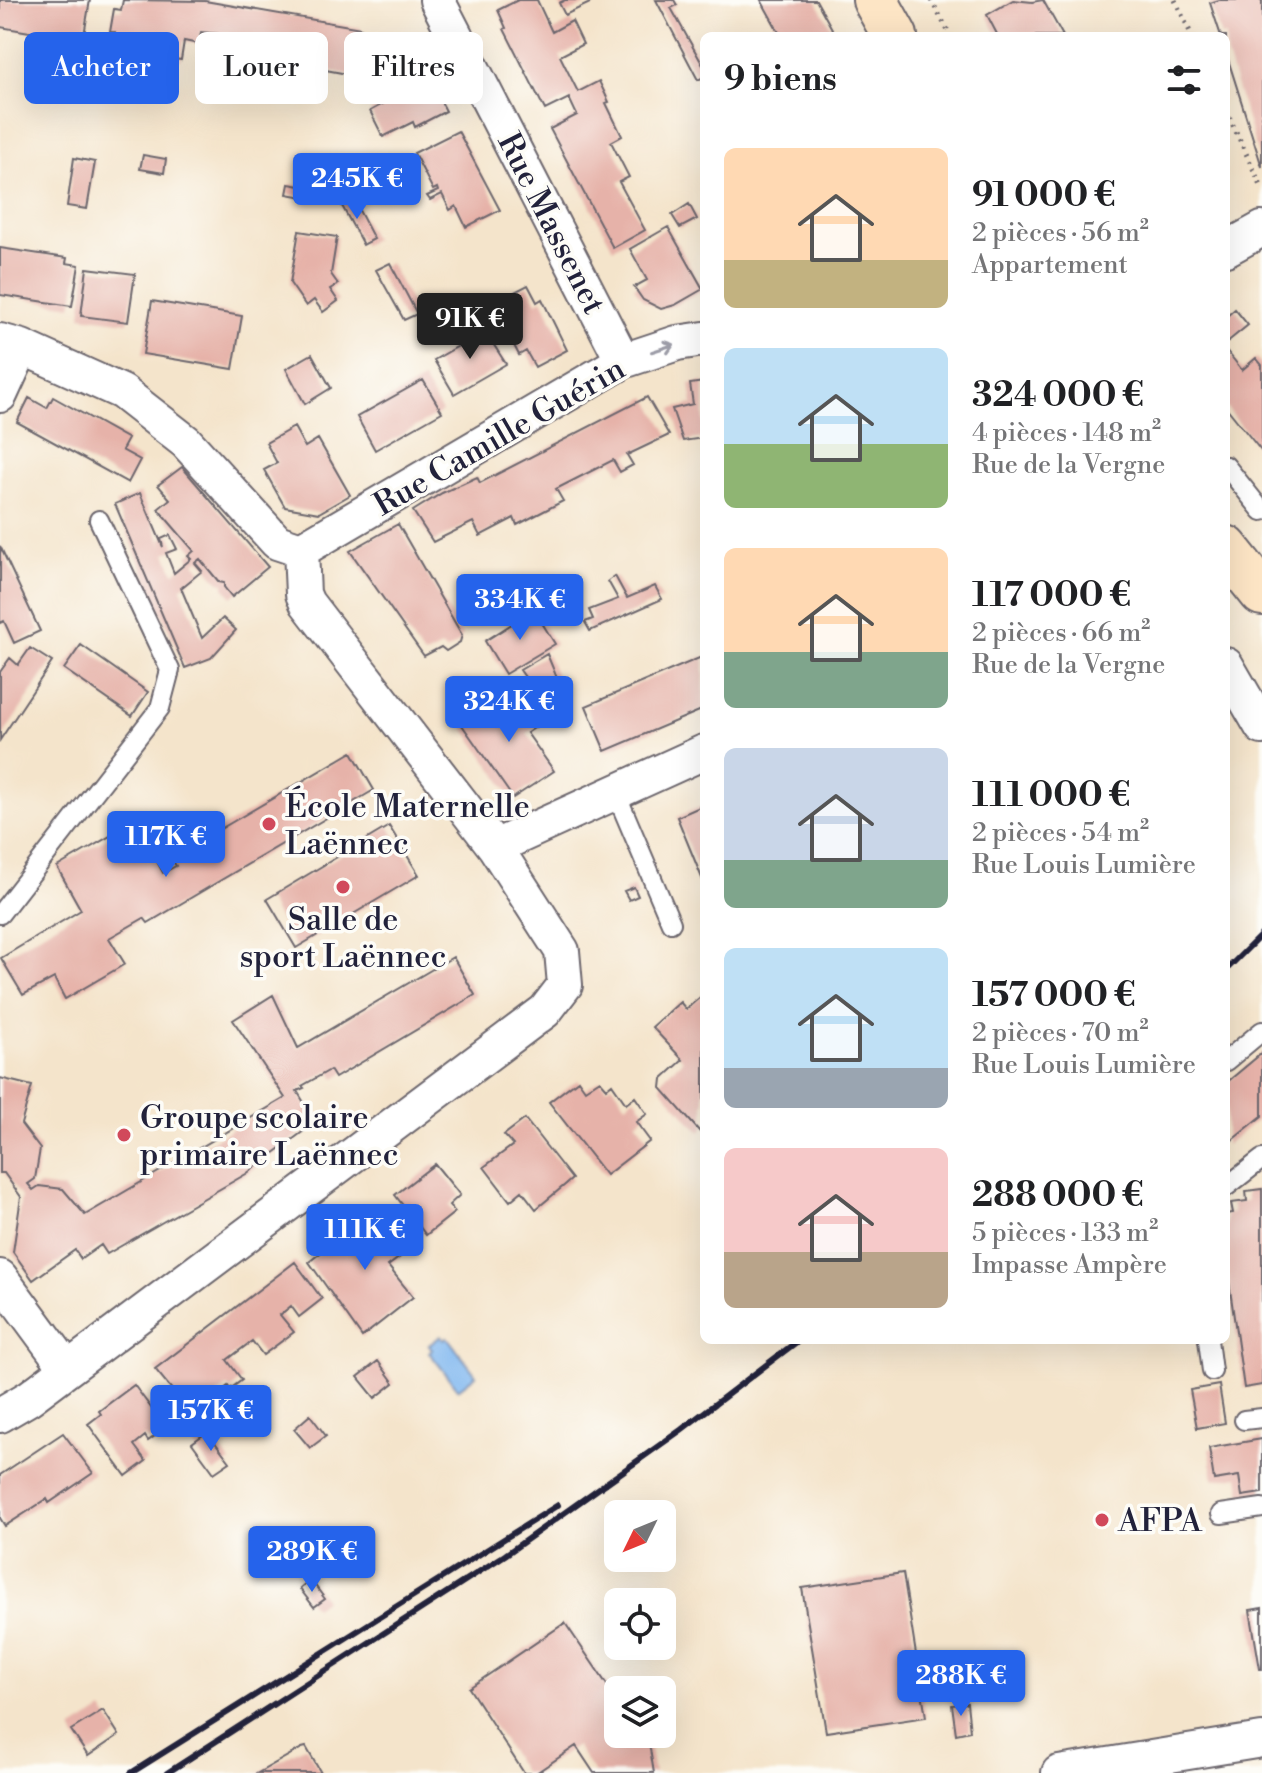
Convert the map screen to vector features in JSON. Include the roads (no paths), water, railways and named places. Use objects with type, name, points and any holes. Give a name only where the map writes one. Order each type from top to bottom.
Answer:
[{"type":"main road","points":[[875,0],[893,32]]},
{"type":"main road","points":[[1230,553],[1262,593]]},
{"type":"street","name":"Rue Massenet","points":[[437,0],[623,361]]},
{"type":"street","points":[[1230,247],[1262,229]]},
{"type":"street","name":"Rue Camille Guérin","points":[[301,550],[623,361],[677,343],[700,340]]},
{"type":"street","points":[[0,395],[11,344],[122,392],[186,442],[277,542],[301,550],[303,594],[307,603],[495,847],[562,951],[565,985],[545,1011],[29,1398],[0,1415]]},
{"type":"street","points":[[1230,672],[1262,727]]},
{"type":"street","points":[[495,847],[700,754]]},
{"type":"street","points":[[0,1277],[67,1368]]},
{"type":"street","points":[[1059,1773],[1262,1743]]},
{"type":"lane","points":[[1230,471],[1262,511]]},
{"type":"lane","points":[[0,914],[160,708],[167,682],[170,670],[99,520]]},
{"type":"lane","points":[[615,791],[671,923]]},
{"type":"lane","points":[[1230,1058],[1262,1031]]},
{"type":"lane","points":[[1230,1184],[1262,1159]]},
{"type":"lane","points":[[1209,1344],[1212,1371]]},
{"type":"lane","points":[[1221,1514],[1262,1508]]},
{"type":"water","points":[[441,1336],[444,1340],[447,1337],[476,1375],[458,1389],[429,1352],[432,1349],[429,1345]]},
{"type":"railway","points":[[1230,966],[1262,934]]},
{"type":"railway","points":[[167,1773],[505,1555],[681,1430],[794,1344]]},
{"type":"railway","points":[[131,1773],[558,1505]]},
{"type":"place","name":"École Maternelle Laënnec","points":[[269,824]]},
{"type":"place","name":"Salle de sport Laënnec","points":[[343,887]]},
{"type":"place","name":"Groupe scolaire primaire Laënnec","points":[[124,1135]]},
{"type":"place","name":"AFPA","points":[[1102,1520]]}]
